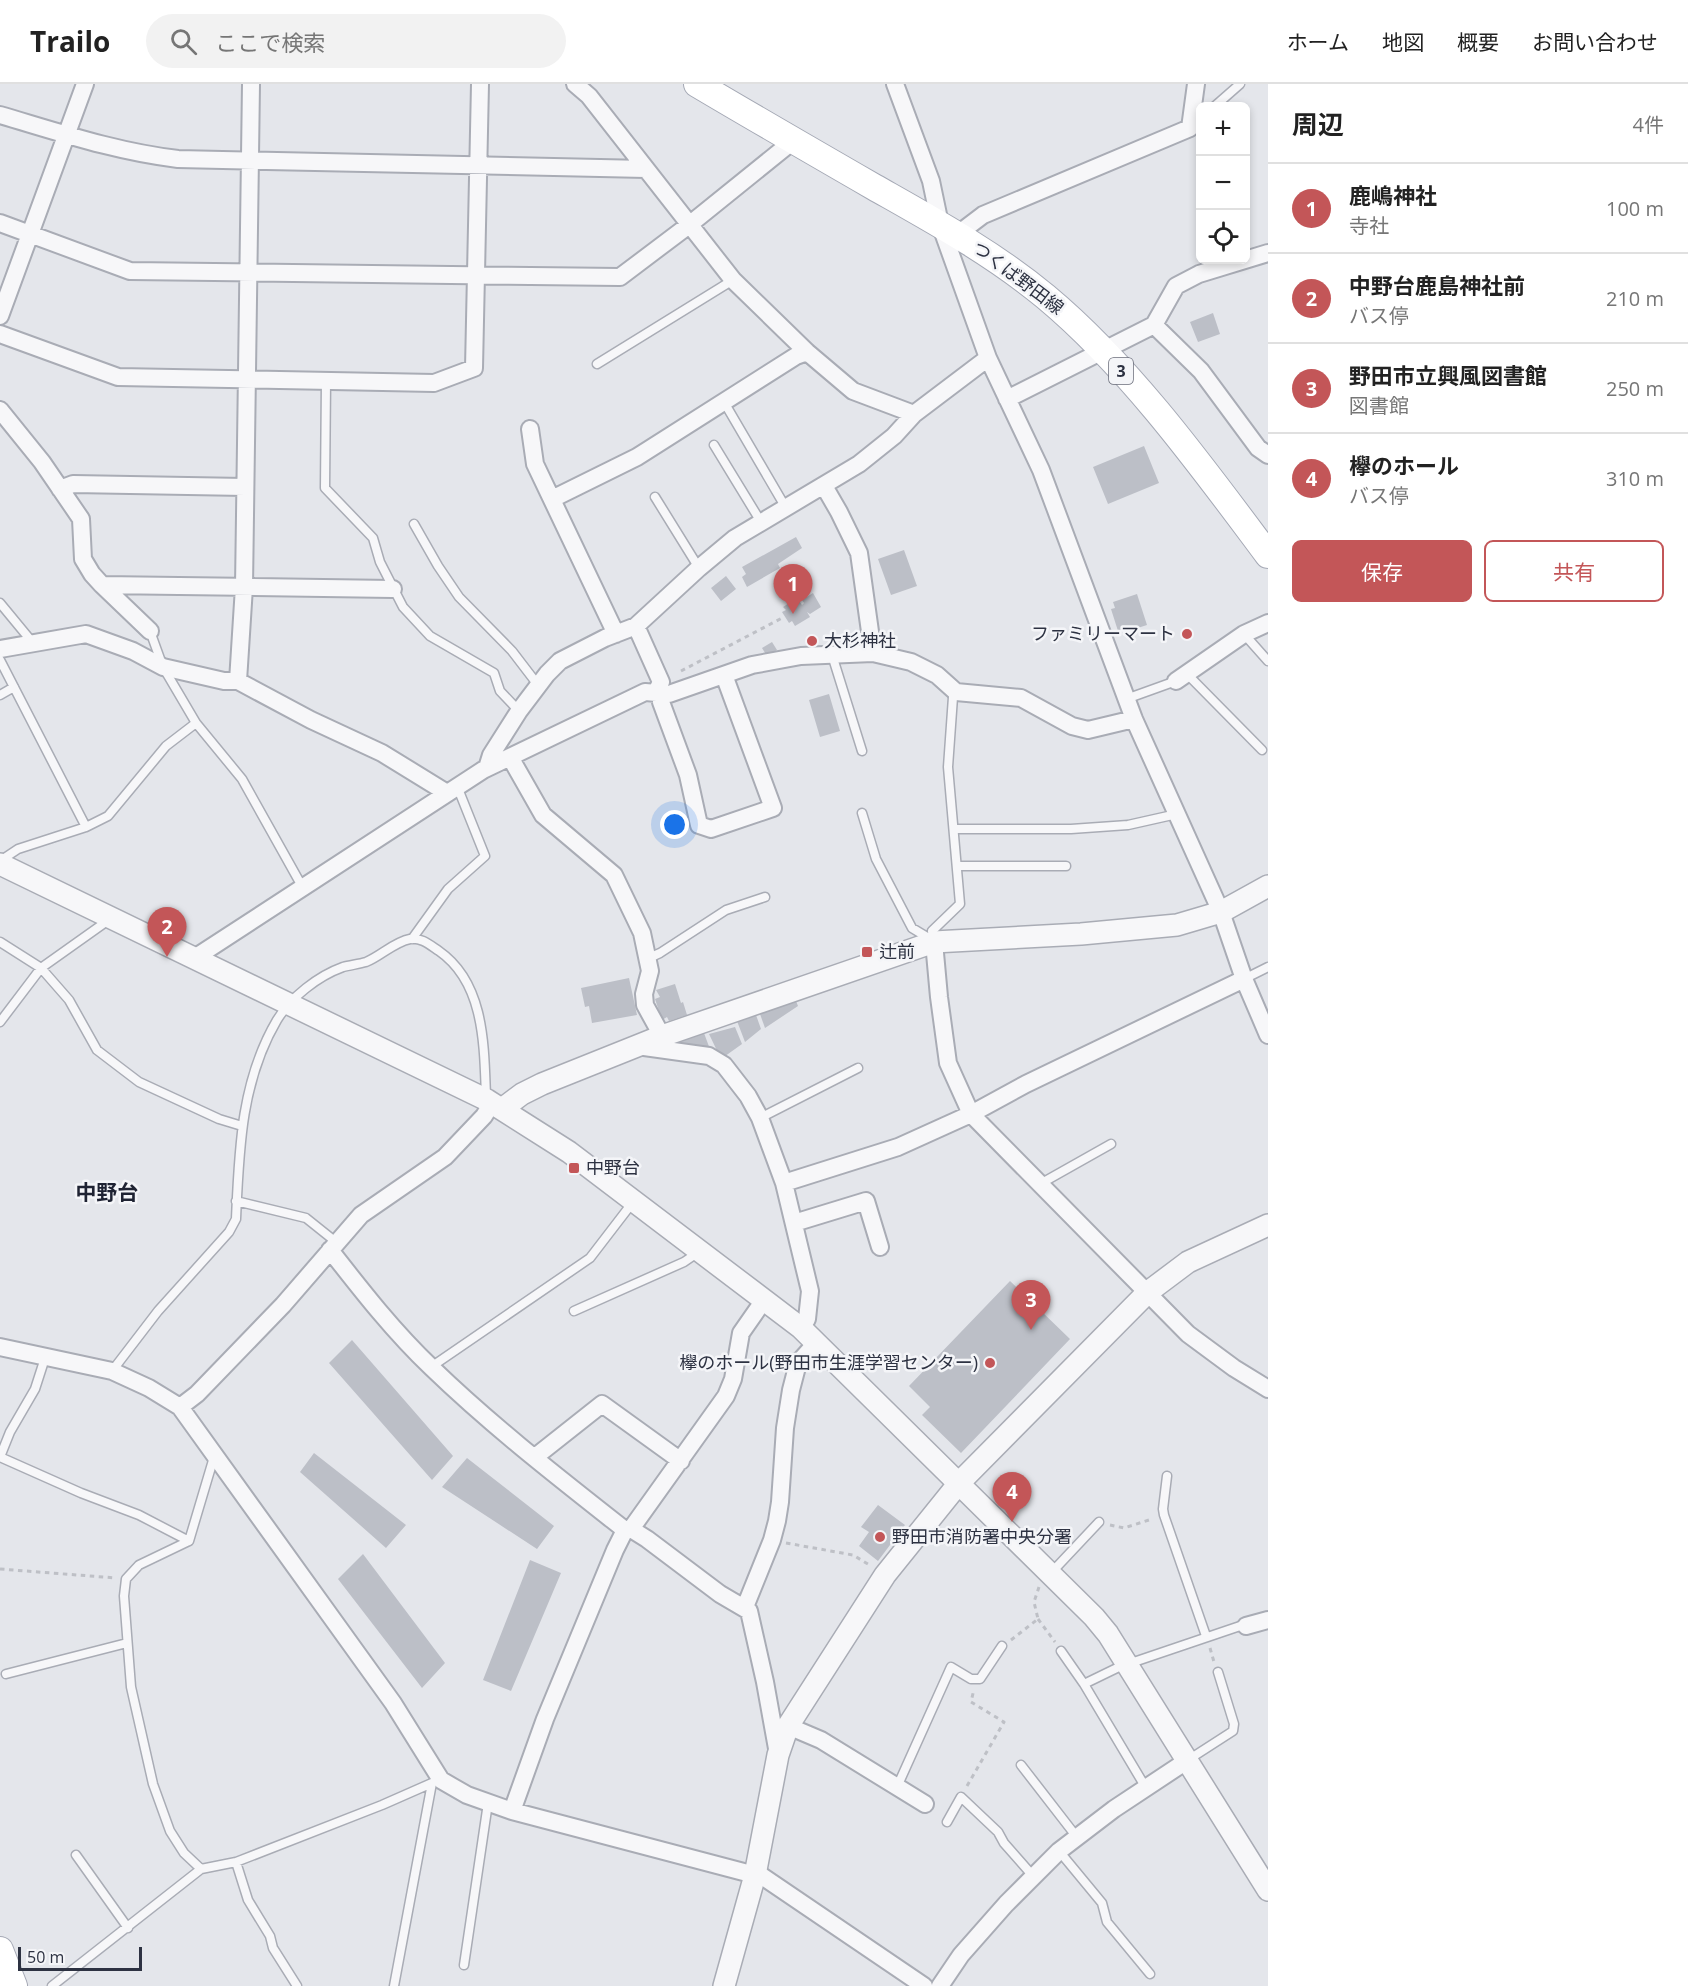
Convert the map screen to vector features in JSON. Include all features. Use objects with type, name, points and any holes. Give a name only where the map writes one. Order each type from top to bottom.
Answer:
[{"type":"main road","name":"つくば野田線","points":[[697,84],[949,229],[987,253],[1044,295],[1072,319],[1104,352],[1182,443],[1268,555]]},
{"type":"main road","points":[[0,1950],[14,1986]]},
{"type":"street","points":[[0,316],[85,84]]},
{"type":"street","points":[[238,681],[244,587],[251,84]]},
{"type":"street","points":[[0,334],[118,377],[434,383],[474,368],[480,84]]},
{"type":"street","points":[[574,84],[589,96],[733,280],[807,352],[853,391],[914,414]]},
{"type":"street","points":[[895,84],[949,229],[988,358],[1041,470],[1134,719],[1221,912],[1244,979],[1268,1035]]},
{"type":"street","points":[[1196,84],[1196,102]]},
{"type":"street","points":[[0,115],[150,156],[178,159],[646,168]]},
{"type":"street","points":[[949,229],[1196,124]]},
{"type":"street","points":[[0,223],[130,272],[620,278],[793,141]]},
{"type":"street","points":[[1250,258],[1268,253]]},
{"type":"street","points":[[1006,399],[1154,325],[1176,286],[1199,274],[1228,264]]},
{"type":"street","points":[[1154,325],[1202,370],[1258,448],[1268,455]]},
{"type":"street","points":[[552,500],[637,457],[796,356],[807,352]]},
{"type":"street","points":[[487,768],[492,755],[519,711],[538,685],[561,662],[636,626],[735,538],[859,464],[894,436],[914,414],[988,358]]},
{"type":"street","points":[[0,410],[42,462],[81,519],[82,559],[92,574],[150,631]]},
{"type":"street","points":[[530,429],[535,464],[616,634]]},
{"type":"street","points":[[60,489],[73,484],[245,487]]},
{"type":"street","points":[[824,486],[859,553],[873,653]]},
{"type":"street","points":[[102,585],[393,589]]},
{"type":"street","points":[[1181,678],[1244,634],[1268,623]]},
{"type":"street","points":[[636,626],[688,775],[699,825],[711,830],[773,808],[724,675]]},
{"type":"street","points":[[0,649],[86,634],[133,651],[163,667],[224,681],[238,681],[311,720],[452,789]]},
{"type":"street","points":[[193,959],[487,768],[645,692],[659,689],[669,694],[762,663],[801,656],[873,653],[911,662],[937,675],[956,692],[1021,698],[1072,726],[1088,730],[1134,719]]},
{"type":"street","points":[[510,757],[543,815],[614,875],[642,933],[650,971],[644,994],[645,1005],[662,1036]]},
{"type":"street","points":[[0,862],[193,959],[289,1003],[494,1104],[577,1158],[801,1328],[1094,1617],[1108,1634],[1268,1890]]},
{"type":"street","points":[[180,1407],[197,1394],[283,1305],[361,1215],[445,1157],[494,1104],[662,1036],[934,942],[1081,934],[1177,925],[1221,912],[1268,886]]},
{"type":"street","points":[[934,942],[948,1064],[971,1114],[1188,1334],[1234,1368],[1268,1389]]},
{"type":"street","points":[[784,1183],[898,1148],[1244,979]]},
{"type":"street","points":[[636,1046],[709,1056],[724,1065],[748,1096],[760,1118],[784,1183],[810,1291],[807,1319],[801,1328]]},
{"type":"street","points":[[794,1223],[866,1201],[880,1247]]},
{"type":"street","points":[[724,1986],[755,1874],[778,1755],[788,1726],[885,1575],[959,1483],[1148,1292],[1188,1262],[1268,1225]]},
{"type":"street","points":[[333,1246],[371,1303],[431,1367],[476,1408],[628,1529],[720,1594],[749,1611],[778,1755]]},
{"type":"street","points":[[512,1811],[562,1677],[615,1550],[726,1396],[733,1379],[741,1333],[764,1300]]},
{"type":"street","points":[[745,1607],[772,1540],[780,1502],[785,1428],[798,1363],[816,1343]]},
{"type":"street","points":[[0,1347],[112,1371],[149,1388],[180,1407],[393,1703],[436,1782],[512,1811],[755,1874],[924,1986]]},
{"type":"street","points":[[535,1457],[602,1404],[681,1461]]},
{"type":"street","points":[[1246,1626],[1268,1620]]},
{"type":"street","points":[[788,1726],[821,1740],[925,1804]]},
{"type":"street","points":[[940,1986],[961,1955],[1059,1851],[1076,1836],[1188,1760]]},
{"type":"lane","points":[[1220,102],[1240,84]]},
{"type":"lane","points":[[597,364],[733,280]]},
{"type":"lane","points":[[326,381],[325,488],[373,538],[380,562],[403,607],[430,636],[494,674],[500,691],[519,711]]},
{"type":"lane","points":[[724,402],[786,508]]},
{"type":"lane","points":[[714,445],[761,522]]},
{"type":"lane","points":[[655,497],[699,568]]},
{"type":"lane","points":[[414,524],[459,597],[512,651],[538,685]]},
{"type":"lane","points":[[0,603],[33,644]]},
{"type":"lane","points":[[150,631],[163,667],[196,723],[252,794],[303,888]]},
{"type":"lane","points":[[1244,634],[1268,661]]},
{"type":"lane","points":[[832,656],[862,751]]},
{"type":"lane","points":[[0,660],[87,827]]},
{"type":"lane","points":[[1126,699],[1181,678],[1262,750]]},
{"type":"lane","points":[[0,695],[14,687]]},
{"type":"lane","points":[[934,942],[933,931],[960,904],[948,767],[953,697],[956,692]]},
{"type":"lane","points":[[0,862],[18,849],[87,827],[108,816],[166,746],[196,723]]},
{"type":"lane","points":[[412,939],[448,889],[485,856],[452,789]]},
{"type":"lane","points":[[862,813],[876,859],[912,928],[934,942]]},
{"type":"lane","points":[[954,829],[1082,828],[1128,825],[1177,814]]},
{"type":"lane","points":[[958,866],[1066,866]]},
{"type":"lane","points":[[648,958],[660,953],[726,910],[765,897]]},
{"type":"lane","points":[[0,1022],[41,968],[112,918]]},
{"type":"lane","points":[[112,1371],[158,1311],[229,1232],[236,1219],[242,1126],[255,1066],[276,1021],[289,1003],[307,988],[330,973],[364,962],[400,943],[412,939],[425,942],[443,954],[460,971],[472,994],[481,1028],[494,1104]]},
{"type":"lane","points":[[0,942],[41,968],[69,1000],[97,1050],[139,1082],[219,1119],[242,1126]]},
{"type":"lane","points":[[1244,979],[1268,967]]},
{"type":"lane","points":[[760,1118],[858,1068]]},
{"type":"lane","points":[[1040,1184],[1111,1144]]},
{"type":"lane","points":[[431,1367],[590,1257],[634,1200]]},
{"type":"lane","points":[[236,1201],[306,1218],[333,1246]]},
{"type":"lane","points":[[574,1311],[684,1262],[700,1251]]},
{"type":"lane","points":[[45,1358],[35,1389],[10,1432],[0,1457],[81,1493],[139,1515],[189,1541]]},
{"type":"lane","points":[[201,1869],[184,1853],[170,1831],[153,1784],[131,1687],[124,1596],[126,1579],[139,1565],[189,1541],[214,1457]]},
{"type":"lane","points":[[1167,1476],[1164,1515],[1206,1636]]},
{"type":"lane","points":[[1050,1574],[1099,1522]]},
{"type":"lane","points":[[1084,1683],[1127,1664],[1206,1636],[1246,1624],[1246,1626]]},
{"type":"lane","points":[[6,1674],[128,1643]]},
{"type":"lane","points":[[897,1787],[951,1667],[971,1679],[980,1679],[1002,1646]]},
{"type":"lane","points":[[1061,1651],[1084,1683],[1146,1788]]},
{"type":"lane","points":[[1188,1760],[1233,1731],[1234,1724],[1218,1672]]},
{"type":"lane","points":[[1021,1766],[1076,1836]]},
{"type":"lane","points":[[52,1986],[201,1869],[236,1862],[436,1782]]},
{"type":"lane","points":[[394,1986],[436,1782]]},
{"type":"lane","points":[[947,1822],[961,1797],[998,1832],[1004,1843],[1033,1876]]},
{"type":"lane","points":[[464,1965],[488,1803]]},
{"type":"lane","points":[[1059,1851],[1102,1903],[1107,1922],[1150,1974]]},
{"type":"lane","points":[[76,1855],[128,1928]]},
{"type":"lane","points":[[236,1862],[248,1900],[270,1936],[273,1948],[297,1986]]},
{"type":"path","points":[[659,689],[782,618]]},
{"type":"path","points":[[1099,1522],[1124,1528],[1164,1515]]},
{"type":"path","points":[[772,1540],[853,1555],[885,1575]]},
{"type":"path","points":[[0,1569],[126,1579]]},
{"type":"path","points":[[1050,1574],[1037,1589],[1034,1602],[1038,1619],[1061,1651]]},
{"type":"path","points":[[1002,1646],[1038,1619]]},
{"type":"path","points":[[1206,1636],[1218,1672]]},
{"type":"path","points":[[961,1797],[1004,1722],[971,1702],[976,1679]]},
{"type":"building","points":[[1213,313],[1220,334],[1198,342],[1190,322]]},
{"type":"building","points":[[1144,446],[1159,483],[1108,504],[1093,467]]},
{"type":"building","points":[[796,537],[802,548],[778,564],[780,568],[747,587],[742,577],[746,574],[742,567]]},
{"type":"building","points":[[904,550],[917,586],[891,595],[878,559]]},
{"type":"building","points":[[792,572],[800,585],[793,589],[785,576]]},
{"type":"building","points":[[726,576],[736,589],[721,601],[711,588]]},
{"type":"building","points":[[813,593],[821,607],[810,614],[807,612],[810,617],[795,626],[792,621],[789,623],[782,612],[786,610],[783,607],[797,598],[802,605],[804,603],[802,600]]},
{"type":"building","points":[[1137,594],[1147,625],[1125,632],[1124,629],[1118,631],[1111,609],[1115,608],[1113,602]]},
{"type":"building","points":[[772,642],[777,650],[767,656],[762,648]]},
{"type":"building","points":[[829,694],[840,731],[820,737],[809,700]]},
{"type":"building","points":[[629,978],[637,1015],[592,1023],[589,1006],[585,1007],[581,988]]},
{"type":"building","points":[[675,984],[687,1015],[669,1021],[667,1017],[662,1020],[655,999],[660,997],[656,990]]},
{"type":"building","points":[[796,1001],[798,1006],[765,1028],[760,1014]]},
{"type":"building","points":[[756,1015],[761,1029],[745,1042],[737,1021]]},
{"type":"building","points":[[735,1027],[742,1044],[721,1059],[709,1034]]},
{"type":"building","points":[[704,1033],[711,1052],[673,1043],[681,1039]]},
{"type":"building","name":"欅のホール(野田市生涯学習センター)","points":[[1010,1281],[1070,1339],[961,1453],[922,1415],[930,1407],[909,1386]]},
{"type":"building","points":[[352,1340],[453,1456],[432,1480],[329,1363]]},
{"type":"building","points":[[314,1453],[406,1525],[386,1548],[300,1472]]},
{"type":"building","points":[[467,1458],[554,1526],[537,1549],[442,1487]]},
{"type":"building","points":[[878,1505],[905,1525],[878,1561],[859,1546],[869,1532],[861,1527]]},
{"type":"building","points":[[363,1554],[445,1663],[422,1688],[338,1579]]},
{"type":"building","points":[[530,1560],[561,1573],[511,1691],[483,1680]]},
{"type":"place","name":"鹿嶋神社","points":[[793,614]]},
{"type":"place","name":"ファミリーマート","points":[[1187,634]]},
{"type":"place","name":"大杉神社","points":[[812,641]]},
{"type":"place","name":"辻前","points":[[867,952]]},
{"type":"place","name":"中野台鹿島神社前","points":[[167,957]]},
{"type":"place","name":"中野台","points":[[574,1168]]},
{"type":"place","name":"野田市立興風図書館","points":[[1031,1330]]},
{"type":"place","name":"欅のホール(野田市生涯学習センター)","points":[[990,1363]]},
{"type":"place","name":"欅のホール","points":[[1012,1522]]},
{"type":"place","name":"野田市消防署中央分署","points":[[880,1537]]},
{"type":"district","name":"中野台","points":[[107,1193]]}]
